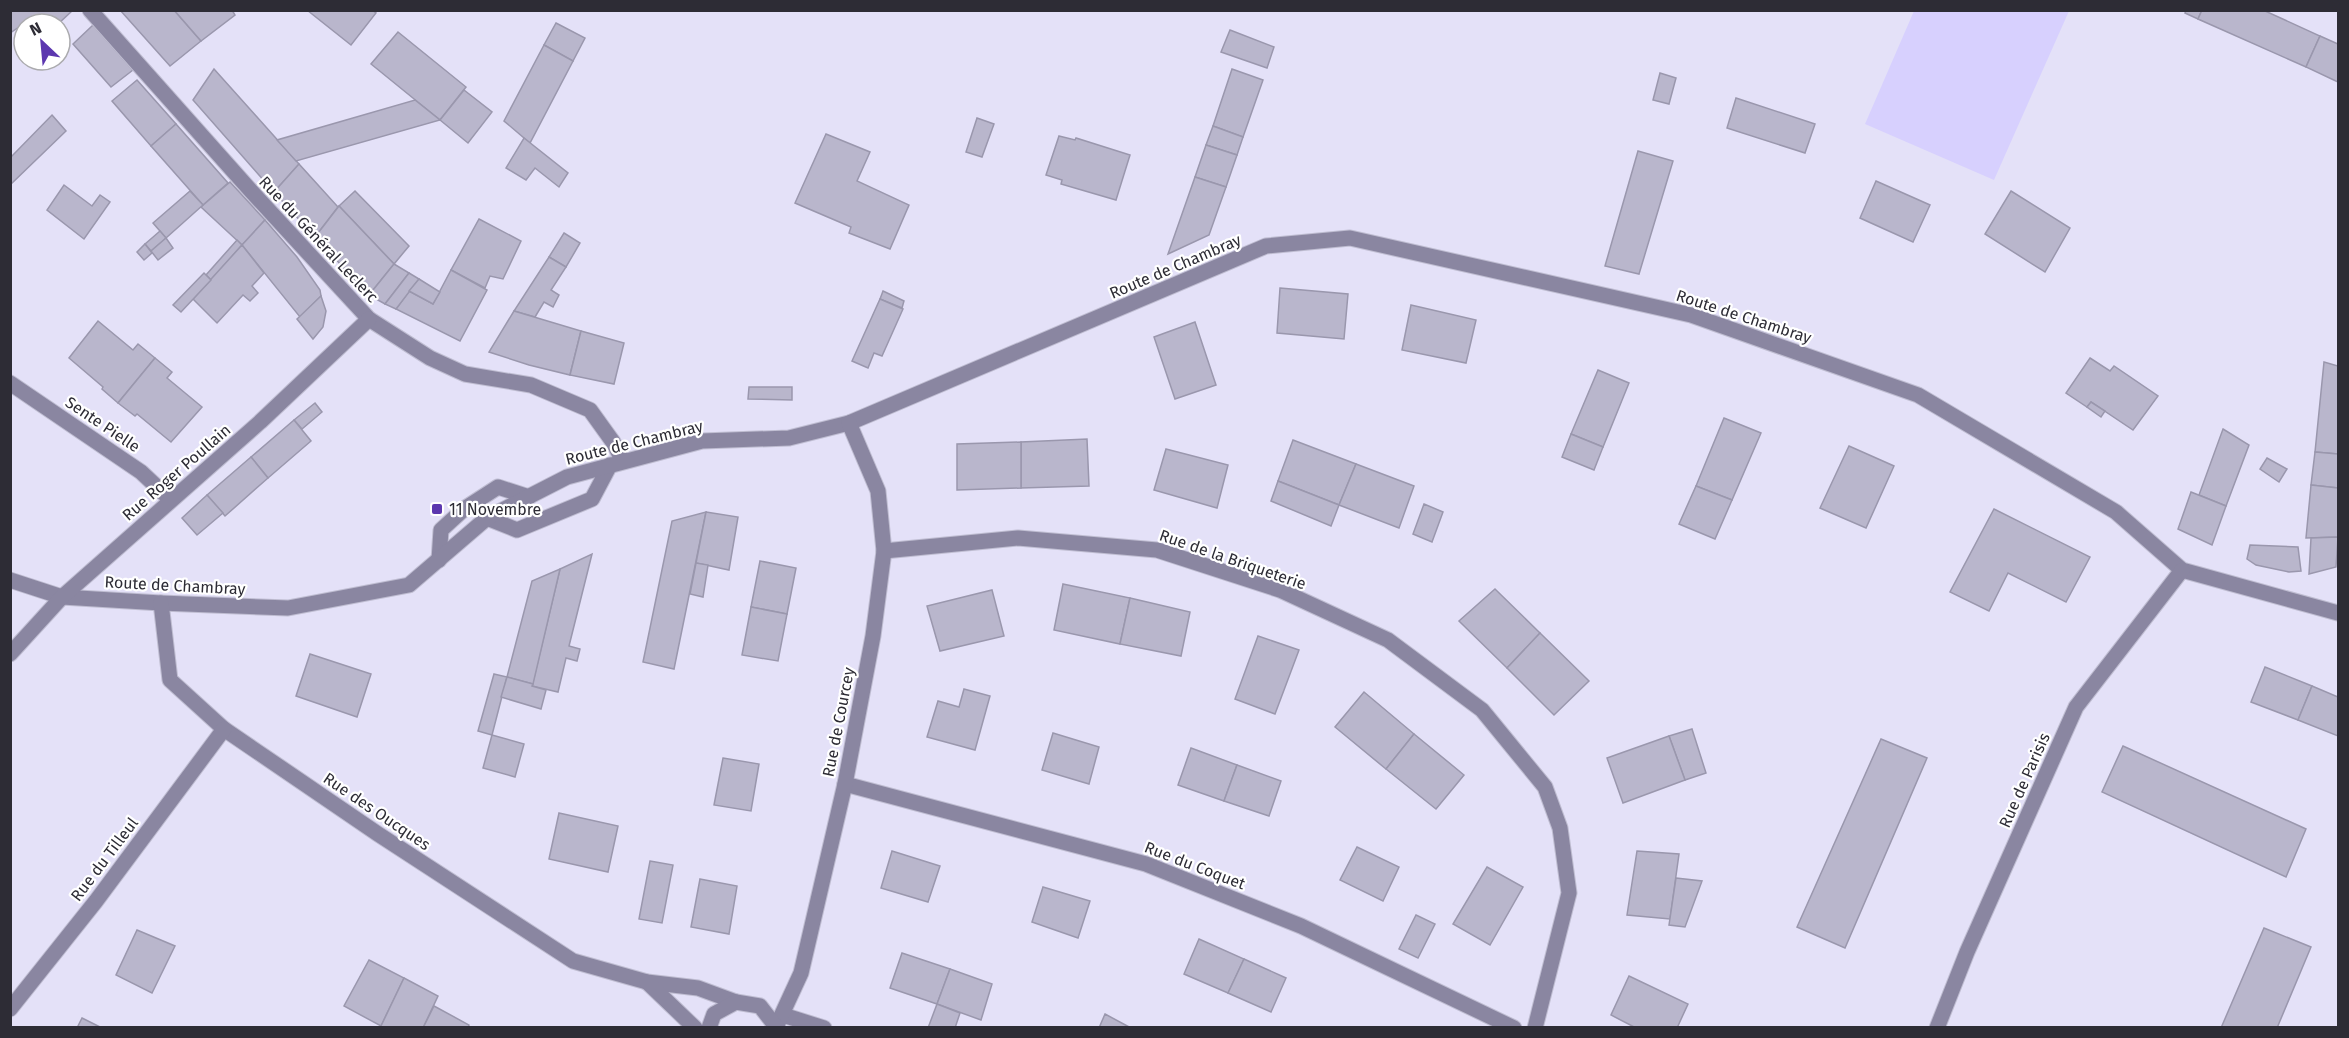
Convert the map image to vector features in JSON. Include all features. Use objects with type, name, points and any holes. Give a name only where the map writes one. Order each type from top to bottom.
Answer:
[{"type":"street","name":"Rue du Général Leclerc","points":[[90,10],[251,191],[369,319],[430,358],[465,374],[531,385],[590,410],[613,442],[617,463]]},
{"type":"street","name":"Route de Chambray","points":[[10,580],[62,597],[288,608],[409,585],[487,518],[567,477],[702,441],[789,438],[849,423],[1266,246],[1350,238],[1691,315],[1918,394],[2116,512],[2182,570],[2338,613]]},
{"type":"street","name":"Rue Roger Poullain","points":[[10,654],[62,597],[260,422],[369,319]]},
{"type":"street","name":"Sente Pielle","points":[[10,383],[141,472],[171,500]]},
{"type":"street","name":"Rue de Courcey","points":[[779,1022],[801,973],[845,784],[873,636],[884,551],[878,491],[849,423]]},
{"type":"street","points":[[487,518],[517,530],[592,499],[617,463]]},
{"type":"street","points":[[439,560],[441,530],[464,509],[498,487],[529,497]]},
{"type":"street","name":"Rue de la Briqueterie","points":[[884,551],[1018,538],[1157,550],[1280,590],[1388,640],[1482,710],[1545,787],[1560,828],[1569,893],[1535,1028]]},
{"type":"street","name":"Rue de Parisis","points":[[1937,1028],[1967,952],[2076,707],[2182,570]]},
{"type":"street","name":"Rue des Oucques","points":[[161,603],[170,680],[224,729],[378,834],[573,961],[647,982],[698,988],[736,1002],[760,1006],[779,1022]]},
{"type":"street","name":"Rue du Tilleul","points":[[10,1009],[96,902],[224,729]]},
{"type":"street","name":"Rue du Coquet","points":[[845,784],[1146,864],[1301,926],[1514,1028]]},
{"type":"street","name":"Rue des Oucques","points":[[647,982],[695,1028]]},
{"type":"street","points":[[709,1028],[714,1014],[736,1002]]},
{"type":"street","points":[[779,1022],[824,1028]]},
{"type":"shaded area","points":[[1914,11],[2069,11],[1994,180],[1865,124]]},
{"type":"building","points":[[10,10],[73,10],[71,12],[12,12],[12,32],[10,33]]},
{"type":"building","points":[[120,10],[174,10],[201,41],[170,66]]},
{"type":"building","points":[[174,10],[232,10],[235,15],[201,41]]},
{"type":"building","points":[[307,10],[372,10],[376,13],[351,45]]},
{"type":"building","points":[[2186,10],[2202,10],[2198,19],[2185,13]]},
{"type":"building","points":[[2202,10],[2263,10],[2320,36],[2306,67],[2198,19]]},
{"type":"building","points":[[556,23],[585,38],[573,61],[544,45]]},
{"type":"building","points":[[93,25],[133,70],[111,87],[73,44]]},
{"type":"building","points":[[1230,30],[1274,47],[1267,68],[1221,52]]},
{"type":"building","points":[[398,32],[466,87],[440,120],[371,64]]},
{"type":"building","points":[[2320,36],[2338,44],[2338,82],[2306,67]]},
{"type":"building","points":[[544,45],[573,61],[530,143],[504,121]]},
{"type":"building","points":[[214,69],[299,164],[274,192],[193,100]]},
{"type":"building","points":[[1232,69],[1263,80],[1243,137],[1213,126]]},
{"type":"building","points":[[1660,73],[1676,78],[1669,104],[1653,100]]},
{"type":"building","points":[[137,80],[176,124],[151,146],[112,101]]},
{"type":"building","points":[[464,90],[492,112],[468,143],[440,120]]},
{"type":"building","points":[[1736,98],[1815,124],[1805,153],[1727,128]]},
{"type":"building","points":[[415,100],[440,120],[296,161],[277,140]]},
{"type":"building","points":[[52,115],[66,131],[10,185],[10,158]]},
{"type":"building","points":[[977,118],[994,124],[982,157],[966,152]]},
{"type":"building","points":[[176,124],[228,183],[203,205],[151,146]]},
{"type":"building","points":[[1213,126],[1243,137],[1237,155],[1206,145]]},
{"type":"building","points":[[826,134],[870,152],[857,181],[909,205],[890,249],[849,233],[851,227],[795,203]]},
{"type":"building","points":[[1059,136],[1075,140],[1076,138],[1130,155],[1116,200],[1061,184],[1062,180],[1046,175]]},
{"type":"building","points":[[524,138],[568,173],[559,187],[535,168],[526,180],[506,168]]},
{"type":"building","points":[[1206,145],[1237,155],[1226,187],[1195,177]]},
{"type":"building","points":[[1638,151],[1673,161],[1639,274],[1605,266]]},
{"type":"building","points":[[299,164],[338,207],[315,237],[274,192]]},
{"type":"building","points":[[1195,177],[1226,187],[1209,235],[1168,254]]},
{"type":"building","points":[[1876,181],[1930,205],[1913,242],[1860,218]]},
{"type":"building","points":[[230,182],[265,220],[242,245],[201,207]]},
{"type":"building","points":[[64,185],[92,206],[100,195],[110,202],[84,239],[47,210]]},
{"type":"building","points":[[190,191],[203,205],[166,238],[153,223]]},
{"type":"building","points":[[355,191],[409,246],[394,264],[339,206]]},
{"type":"building","points":[[2011,191],[2070,228],[2045,272],[1985,234]]},
{"type":"building","points":[[339,206],[394,264],[369,295],[315,237]]},
{"type":"building","points":[[479,219],[521,241],[503,279],[490,276],[485,288],[451,270]]},
{"type":"building","points":[[265,220],[297,257],[320,290],[321,296],[300,317],[242,245]]},
{"type":"building","points":[[160,231],[166,238],[151,251],[145,244]]},
{"type":"building","points":[[564,233],[580,243],[566,267],[549,257]]},
{"type":"building","points":[[166,238],[173,248],[158,260],[151,251]]},
{"type":"building","points":[[237,240],[242,245],[211,280],[206,275]]},
{"type":"building","points":[[145,244],[152,253],[144,260],[137,252]]},
{"type":"building","points":[[242,245],[264,273],[252,286],[258,293],[250,301],[243,295],[217,323],[193,299]]},
{"type":"building","points":[[549,257],[566,267],[551,290],[559,295],[553,307],[544,302],[535,317],[514,311]]},
{"type":"building","points":[[394,264],[409,273],[385,304],[369,295]]},
{"type":"building","points":[[451,270],[487,290],[460,341],[396,309],[409,291],[433,304]]},
{"type":"building","points":[[204,273],[211,280],[181,312],[173,305]]},
{"type":"building","points":[[409,273],[419,279],[396,309],[385,304]]},
{"type":"building","points":[[419,279],[440,292],[433,304],[409,291]]},
{"type":"building","points":[[1280,288],[1348,294],[1344,339],[1277,333]]},
{"type":"building","points":[[883,291],[904,301],[902,308],[880,299]]},
{"type":"building","points":[[321,296],[326,311],[323,327],[313,339],[297,319]]},
{"type":"building","points":[[880,299],[903,309],[882,356],[874,353],[868,368],[852,361]]},
{"type":"building","points":[[1411,305],[1476,320],[1466,363],[1402,350]]},
{"type":"building","points":[[514,311],[581,331],[570,375],[489,352]]},
{"type":"building","points":[[98,321],[133,350],[138,344],[155,358],[118,403],[69,358]]},
{"type":"building","points":[[1195,322],[1216,385],[1175,399],[1154,337]]},
{"type":"building","points":[[581,331],[624,343],[614,384],[570,375]]},
{"type":"building","points":[[155,358],[172,372],[167,378],[202,407],[171,442],[137,414],[135,416],[118,403]]},
{"type":"building","points":[[2090,358],[2110,371],[2114,366],[2158,396],[2133,430],[2091,402],[2087,407],[2066,393]]},
{"type":"building","points":[[2324,362],[2338,366],[2338,454],[2315,452]]},
{"type":"building","points":[[1598,370],[1629,383],[1603,447],[1571,434]]},
{"type":"building","points":[[749,387],[792,387],[792,400],[748,399]]},
{"type":"building","points":[[2091,402],[2105,411],[2101,417],[2087,407]]},
{"type":"building","points":[[315,403],[322,412],[302,429],[294,420]]},
{"type":"building","points":[[1724,418],[1761,433],[1732,500],[1696,486]]},
{"type":"building","points":[[294,420],[311,441],[268,478],[251,457]]},
{"type":"building","points":[[2223,429],[2249,445],[2226,506],[2199,495]]},
{"type":"building","points":[[1571,434],[1603,447],[1594,470],[1562,457]]},
{"type":"building","points":[[1087,439],[1089,486],[1021,488],[1021,442]]},
{"type":"building","points":[[1293,440],[1356,464],[1339,505],[1278,481]]},
{"type":"building","points":[[1021,442],[1021,488],[957,490],[957,444]]},
{"type":"building","points":[[1849,446],[1894,466],[1866,528],[1820,508]]},
{"type":"building","points":[[1166,449],[1228,465],[1217,508],[1154,490]]},
{"type":"building","points":[[2315,452],[2338,454],[2338,488],[2311,485]]},
{"type":"building","points":[[251,457],[268,478],[225,516],[207,495]]},
{"type":"building","points":[[2267,458],[2287,469],[2279,482],[2260,469]]},
{"type":"building","points":[[1356,464],[1414,486],[1399,528],[1339,505]]},
{"type":"building","points":[[1278,481],[1339,505],[1331,526],[1271,501]]},
{"type":"building","points":[[2311,485],[2338,488],[2338,537],[2306,538]]},
{"type":"building","points":[[1696,486],[1732,500],[1715,539],[1679,524]]},
{"type":"building","points":[[2191,492],[2226,506],[2212,545],[2178,529]]},
{"type":"building","points":[[207,495],[223,513],[197,535],[182,518]]},
{"type":"building","points":[[1424,504],[1443,512],[1432,542],[1413,534]]},
{"type":"building","points":[[1994,509],[2090,557],[2066,602],[2008,573],[1989,611],[1950,592]]},
{"type":"building","points":[[706,512],[674,669],[643,662],[672,521]]},
{"type":"building","points":[[706,512],[738,517],[729,570],[696,563]]},
{"type":"building","points":[[2338,537],[2336,567],[2309,574],[2311,538]]},
{"type":"building","points":[[2250,545],[2298,547],[2301,571],[2289,572],[2256,565],[2247,559]]},
{"type":"building","points":[[592,554],[569,646],[580,649],[577,661],[566,658],[558,692],[532,686],[560,569]]},
{"type":"building","points":[[760,561],[796,568],[787,614],[751,607]]},
{"type":"building","points":[[696,563],[708,565],[703,597],[690,594]]},
{"type":"building","points":[[560,569],[533,684],[507,677],[532,581]]},
{"type":"building","points":[[1063,584],[1130,598],[1120,644],[1054,630]]},
{"type":"building","points":[[1495,589],[1540,633],[1507,668],[1459,621]]},
{"type":"building","points":[[992,590],[1004,636],[940,651],[927,606]]},
{"type":"building","points":[[1130,598],[1190,612],[1181,656],[1120,644]]},
{"type":"building","points":[[751,607],[787,614],[778,661],[742,655]]},
{"type":"building","points":[[1540,633],[1589,681],[1554,715],[1507,668]]},
{"type":"building","points":[[1258,636],[1299,650],[1275,714],[1235,699]]},
{"type":"building","points":[[310,654],[371,674],[357,717],[296,696]]},
{"type":"building","points":[[2265,667],[2312,686],[2298,720],[2251,702]]},
{"type":"building","points":[[494,674],[507,677],[492,735],[478,731]]},
{"type":"building","points":[[507,677],[546,690],[541,709],[501,697]]},
{"type":"building","points":[[2312,686],[2338,697],[2338,736],[2298,720]]},
{"type":"building","points":[[964,689],[990,696],[975,750],[927,737],[938,701],[959,707]]},
{"type":"building","points":[[1364,692],[1414,734],[1386,769],[1335,727]]},
{"type":"building","points":[[1692,729],[1706,773],[1685,780],[1669,736]]},
{"type":"building","points":[[1053,733],[1099,747],[1089,784],[1042,770]]},
{"type":"building","points":[[1414,734],[1464,775],[1436,809],[1386,769]]},
{"type":"building","points":[[492,735],[524,744],[515,777],[483,768]]},
{"type":"building","points":[[1669,736],[1685,780],[1623,803],[1607,758]]},
{"type":"building","points":[[1881,739],[1927,758],[1845,948],[1797,927]]},
{"type":"building","points":[[2123,746],[2306,829],[2286,877],[2102,792]]},
{"type":"building","points":[[1191,748],[1237,765],[1224,801],[1178,785]]},
{"type":"building","points":[[723,758],[759,764],[751,811],[714,805]]},
{"type":"building","points":[[1237,765],[1281,781],[1269,816],[1224,801]]},
{"type":"building","points":[[559,813],[618,826],[608,872],[549,859]]},
{"type":"building","points":[[1357,847],[1399,867],[1383,901],[1340,880]]},
{"type":"building","points":[[892,851],[940,866],[928,902],[881,888]]},
{"type":"building","points":[[1637,851],[1679,854],[1670,919],[1627,915]]},
{"type":"building","points":[[650,861],[673,865],[662,923],[639,919]]},
{"type":"building","points":[[1487,867],[1523,887],[1490,945],[1453,924]]},
{"type":"building","points":[[1676,878],[1702,881],[1685,927],[1669,925]]},
{"type":"building","points":[[700,879],[737,886],[729,934],[691,927]]},
{"type":"building","points":[[1043,887],[1090,901],[1078,938],[1032,922]]},
{"type":"building","points":[[1416,915],[1435,924],[1418,958],[1399,949]]},
{"type":"building","points":[[2264,928],[2311,947],[2277,1028],[2221,1028]]},
{"type":"building","points":[[137,930],[175,946],[152,993],[116,975]]},
{"type":"building","points":[[1199,939],[1244,959],[1228,993],[1184,974]]},
{"type":"building","points":[[902,953],[950,969],[937,1004],[890,988]]},
{"type":"building","points":[[1244,959],[1286,978],[1271,1012],[1228,993]]},
{"type":"building","points":[[369,960],[404,978],[381,1026],[344,1006]]},
{"type":"building","points":[[950,969],[992,984],[981,1020],[937,1004]]},
{"type":"building","points":[[1629,976],[1688,1004],[1677,1028],[1636,1028],[1611,1015]]},
{"type":"building","points":[[404,978],[438,996],[423,1028],[383,1028],[381,1026]]},
{"type":"building","points":[[937,1004],[960,1013],[955,1028],[928,1028]]},
{"type":"building","points":[[434,1006],[469,1025],[468,1028],[423,1028]]},
{"type":"building","points":[[1105,1014],[1131,1028],[1099,1028]]},
{"type":"building","points":[[82,1018],[102,1028],[77,1028]]},
{"type":"place","name":"11 Novembre","points":[[437,509]]}]
